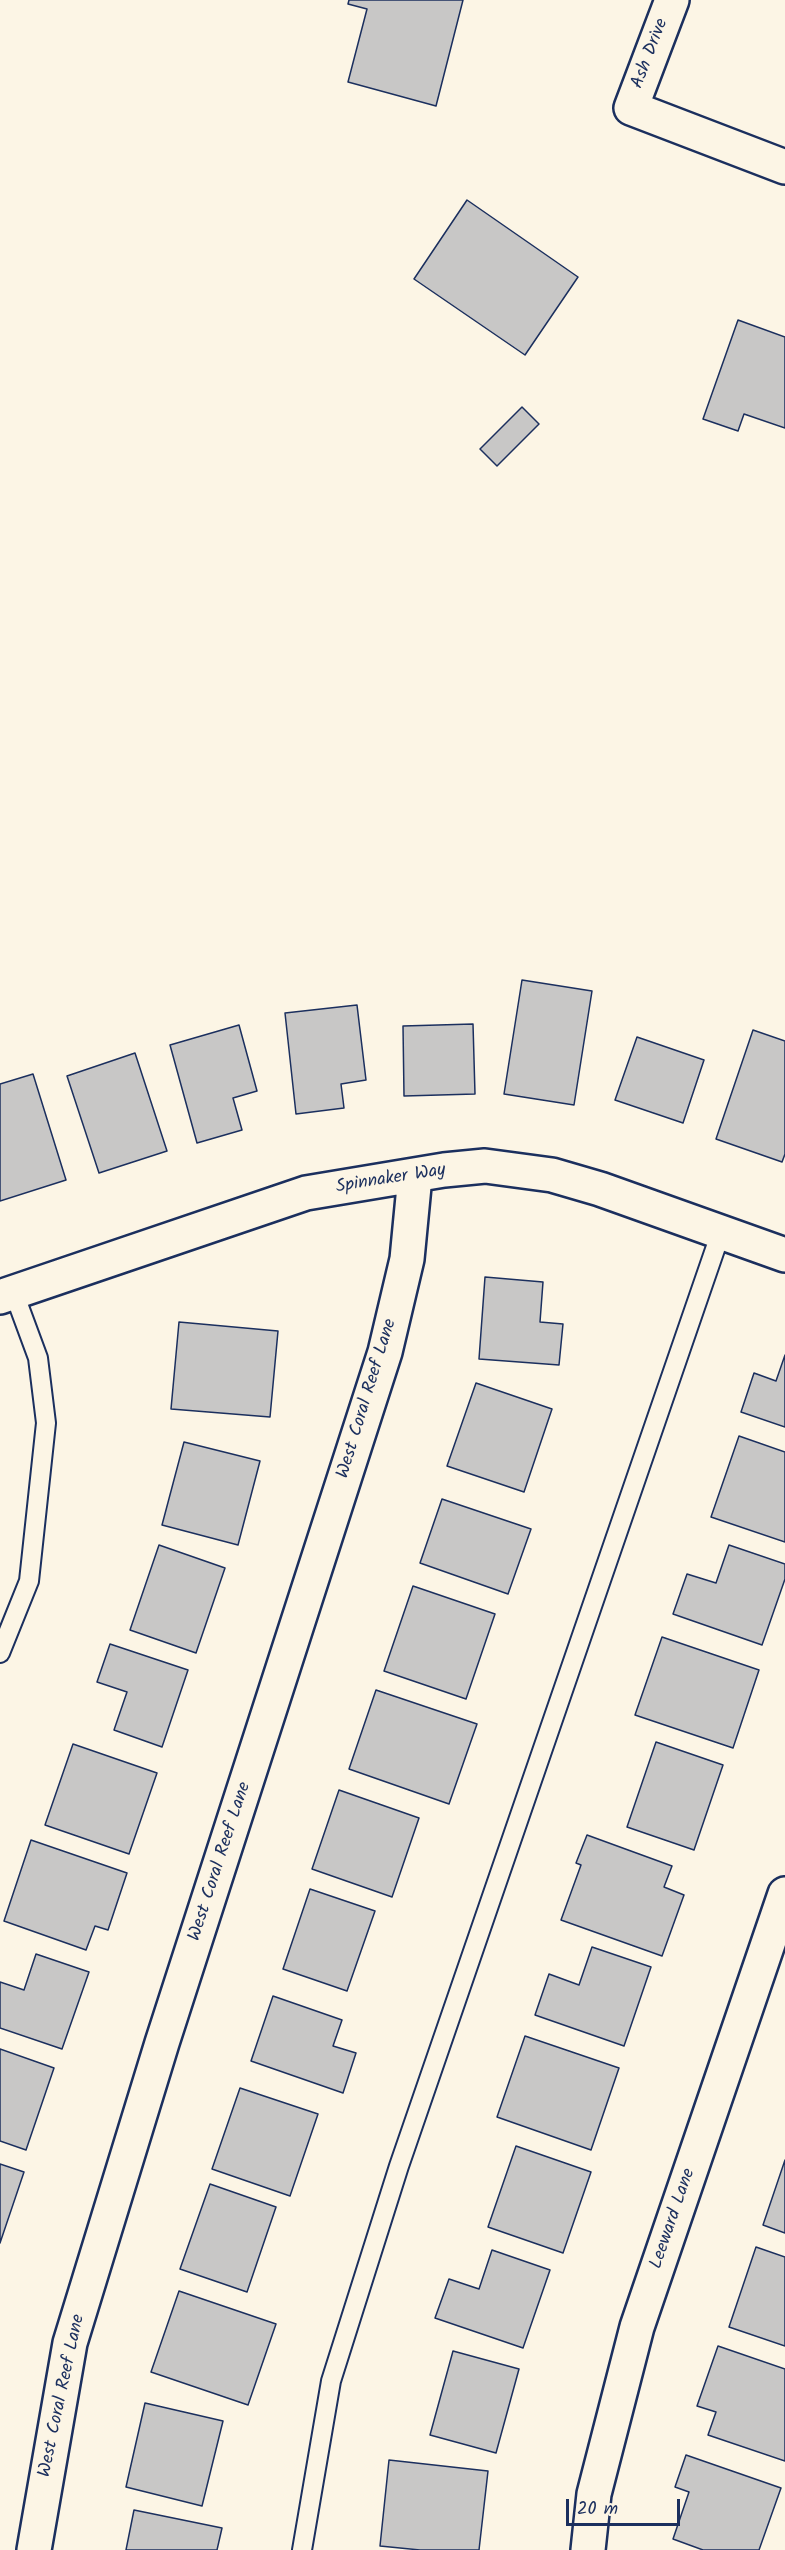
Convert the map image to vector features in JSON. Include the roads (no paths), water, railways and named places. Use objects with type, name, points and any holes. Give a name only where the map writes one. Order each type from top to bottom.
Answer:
[{"type":"street","name":"Ash Drive","points":[[672,0],[631,108],[785,167]]},
{"type":"street","name":"Spinnaker Way","points":[[7,1295],[306,1193],[444,1170],[485,1166],[552,1175],[600,1188],[785,1255]]},
{"type":"street","name":"West Coral Reef Lane","points":[[34,2550],[70,2343],[162,2043],[385,1352],[407,1259],[415,1176]]},
{"type":"street","name":"Leeward Lane","points":[[588,2550],[594,2494],[637,2327],[785,1893]]},
{"type":"lane","points":[[302,2550],[331,2381],[391,2188],[721,1232]]},
{"type":"lane","points":[[0,1653],[29,1581],[46,1423],[38,1358],[7,1295]]}]
